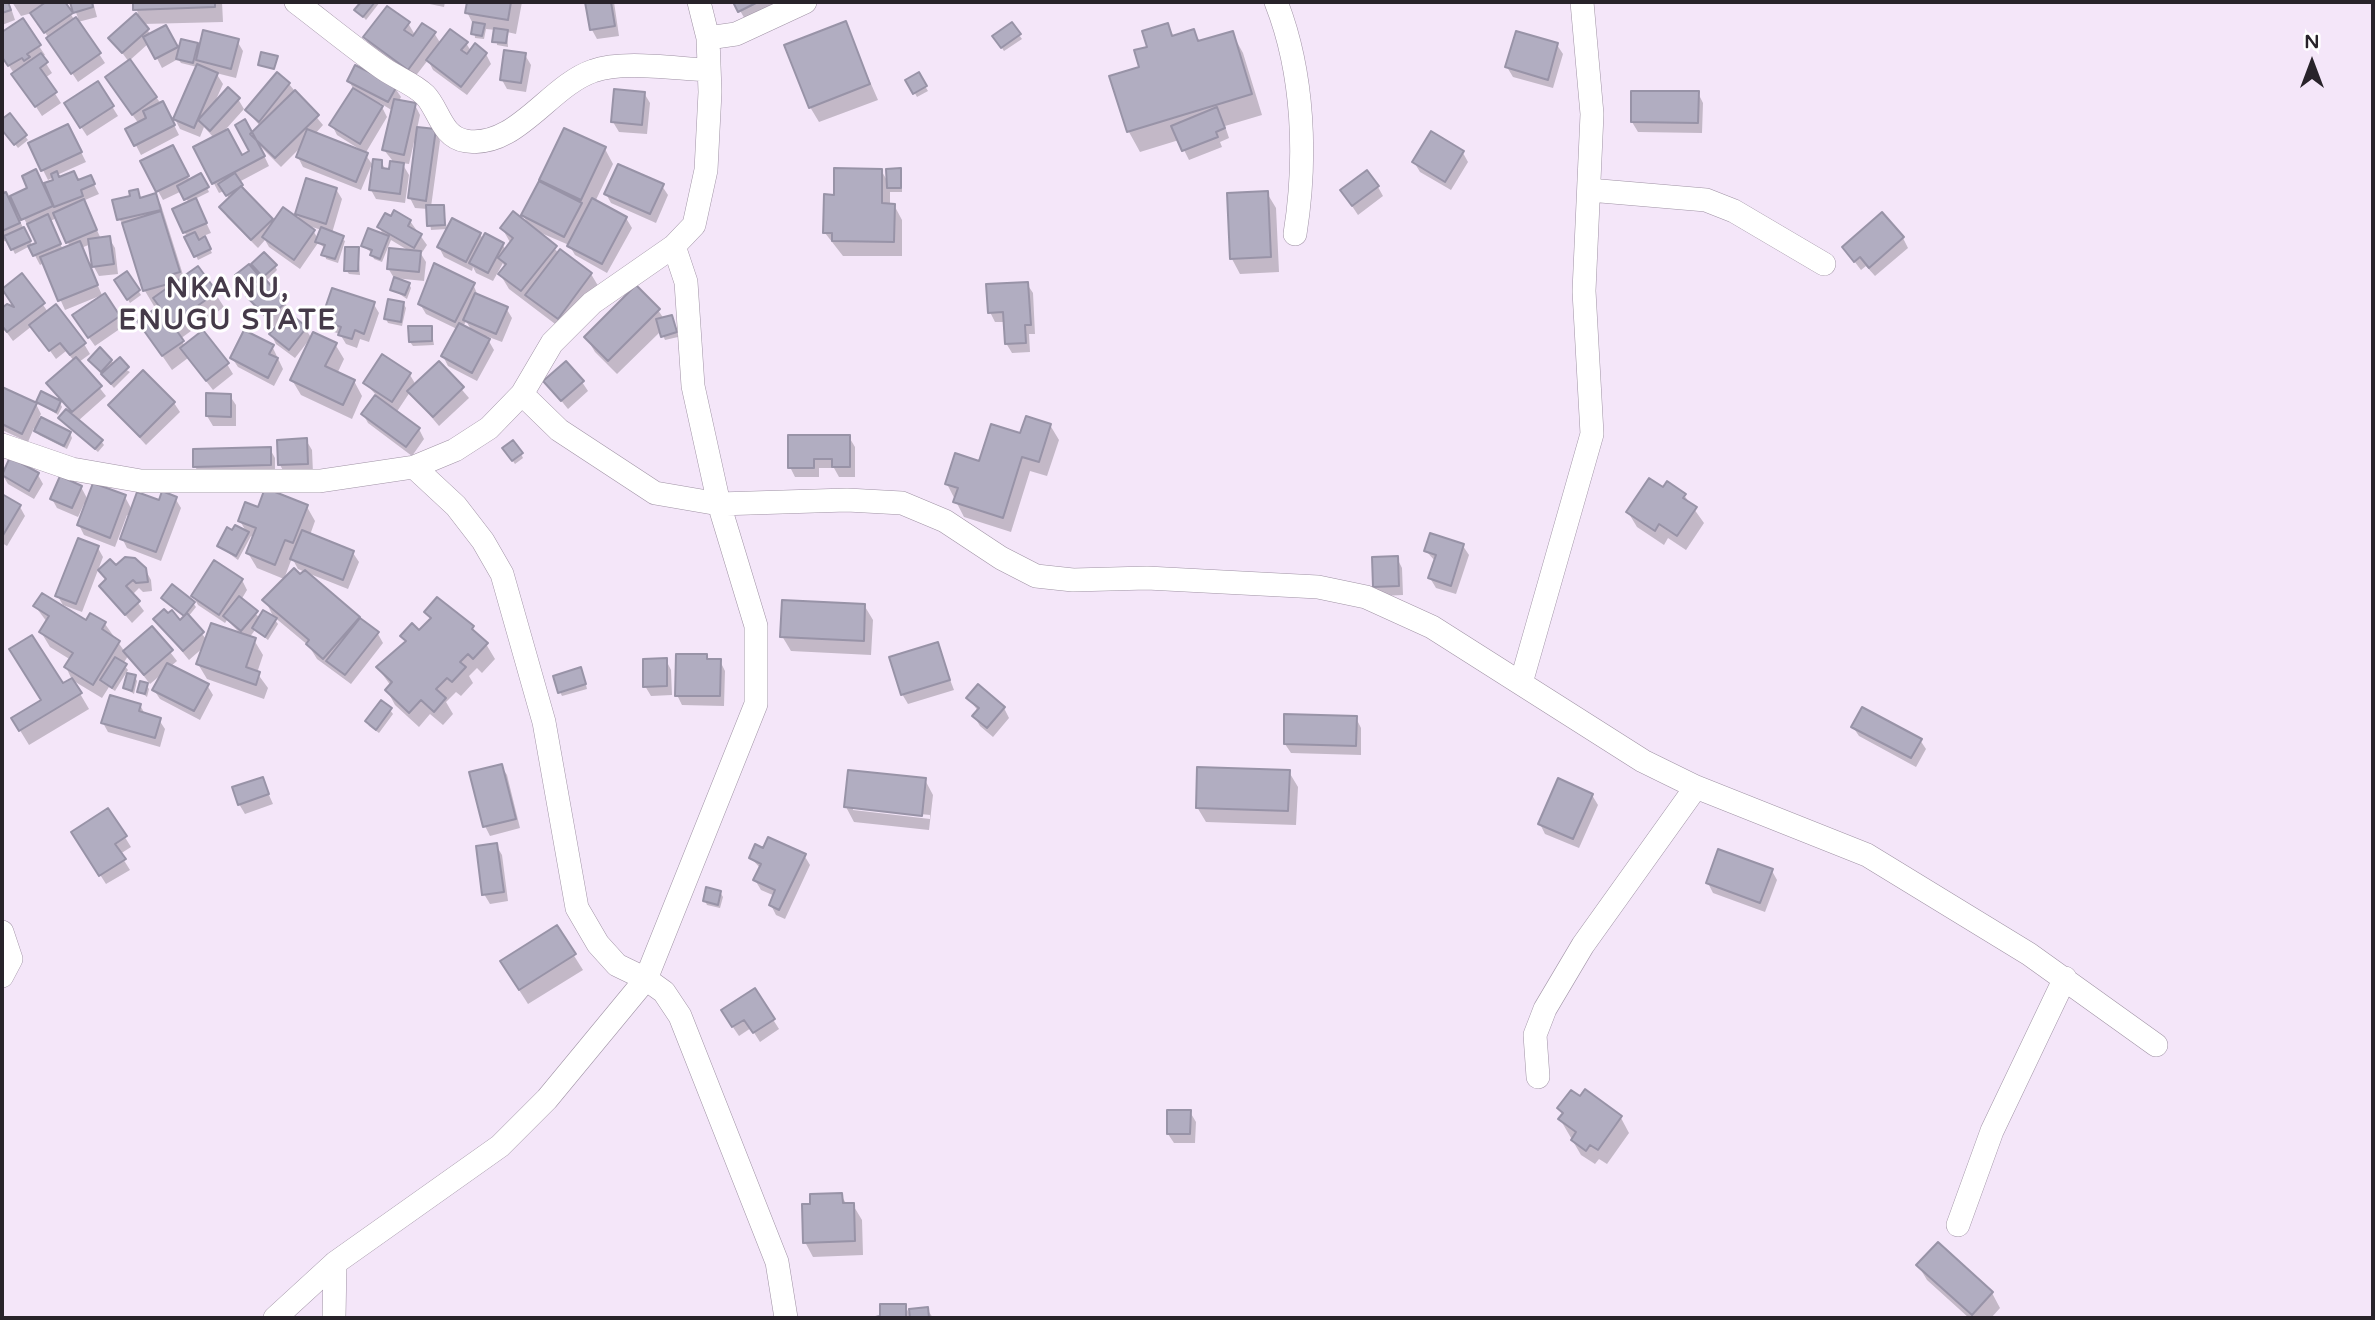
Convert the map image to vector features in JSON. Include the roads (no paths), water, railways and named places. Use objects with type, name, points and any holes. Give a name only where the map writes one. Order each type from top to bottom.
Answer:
[{"type":"street","points":[[296,2],[385,69],[425,95],[445,129],[464,141],[489,140],[512,129],[563,85],[594,70],[620,67],[709,70]]},
{"type":"street","points":[[2,445],[72,469],[141,481],[320,481],[414,467],[455,450],[489,428],[522,394],[552,343],[592,303],[674,246],[694,225],[701,205],[706,170],[709,70],[708,38],[699,2]]},
{"type":"street","points":[[708,38],[736,34],[805,2]]},
{"type":"street","points":[[1276,2],[1287,31],[1298,98],[1303,186],[1295,234]]},
{"type":"street","points":[[1521,683],[1592,434],[1584,291],[1592,114],[1583,2]]},
{"type":"street","points":[[1589,190],[1706,200],[1734,211],[1824,264]]},
{"type":"street","points":[[275,1318],[335,1263],[500,1146],[547,1099],[646,979],[756,704],[756,626],[719,504],[693,386],[686,282],[674,246]]},
{"type":"street","points":[[522,394],[559,429],[655,493],[719,504],[847,500],[902,503],[945,521],[1001,558],[1036,576],[1073,580],[1147,578],[1318,587],[1366,597],[1432,627],[1643,761],[1696,787],[1867,855],[2065,978],[2156,1045]]},
{"type":"street","points":[[414,467],[456,506],[483,541],[502,574],[544,722],[577,908],[598,944],[617,965],[646,979],[664,992],[680,1016],[776,1262],[786,1318]]},
{"type":"street","points":[[1538,1077],[1535,1035],[1545,1009],[1583,945],[1696,787]]},
{"type":"street","points":[[2,932],[11,959],[2,976]]},
{"type":"street","points":[[1958,1225],[1992,1131],[2065,978]]},
{"type":"street","points":[[334,1318],[335,1263]]},
{"type":"district","name":"NKANU, ENUGU STATE","points":[[228,306]]}]
